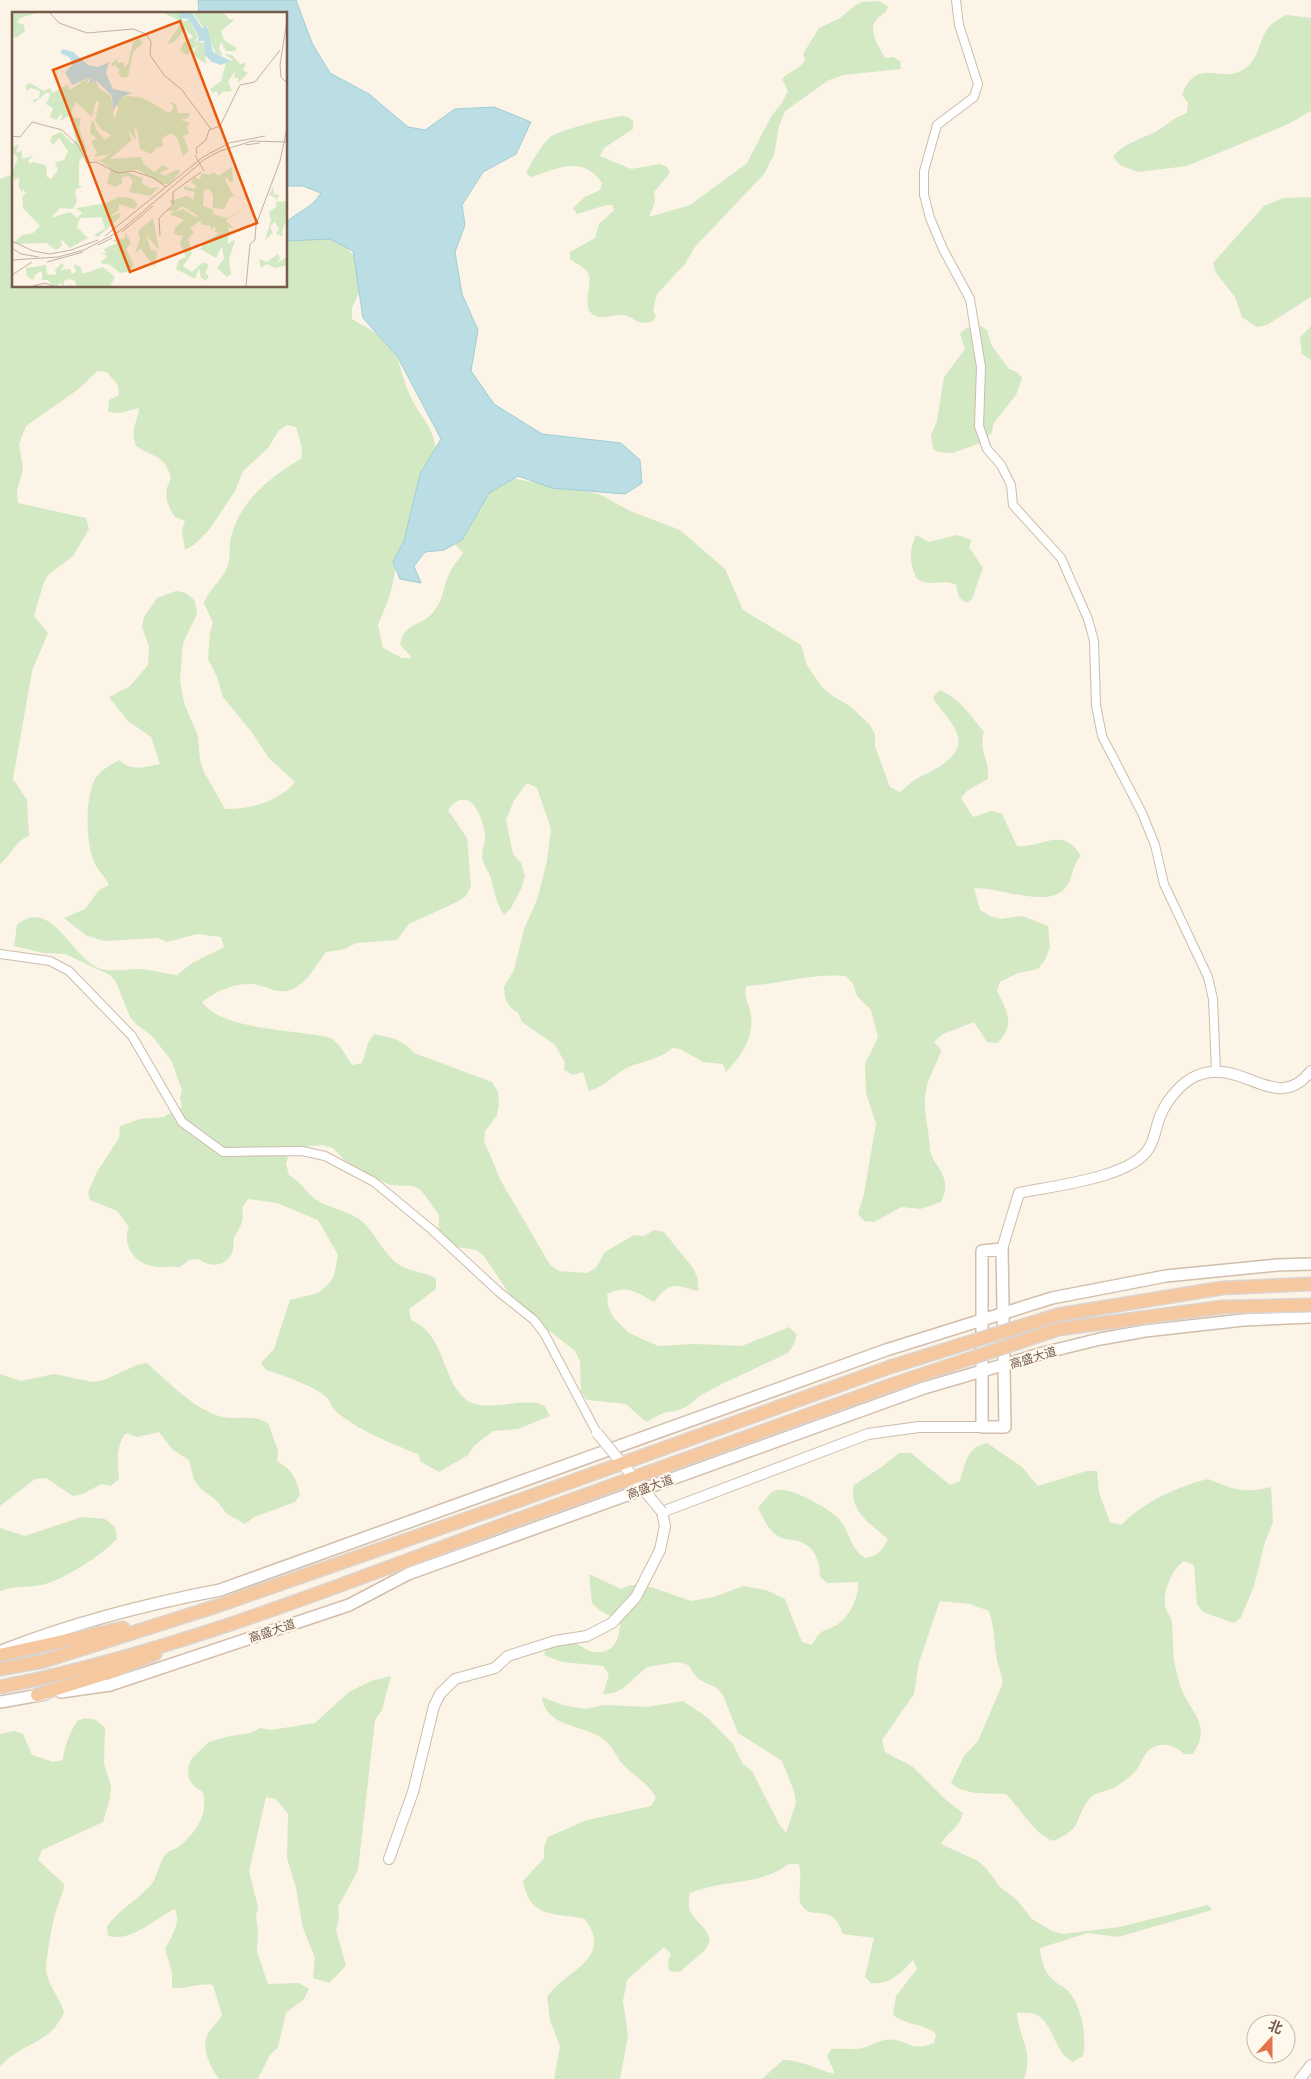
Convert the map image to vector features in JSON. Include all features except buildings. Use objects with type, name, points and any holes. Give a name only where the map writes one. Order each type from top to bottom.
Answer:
[{"type":"highway","points":[[0,1670],[44,1660],[220,1605],[512,1503],[890,1367],[1057,1316],[1222,1288],[1311,1284]]},
{"type":"highway","name":"高盛大道","points":[[0,1687],[48,1678],[226,1626],[894,1384],[1060,1329],[1223,1307],[1311,1305]]},
{"type":"highway","points":[[0,1653],[220,1605]]},
{"type":"highway","points":[[37,1695],[111,1672],[226,1626]]},
{"type":"main road","points":[[1002,1250],[1003,1314],[1005,1428],[982,1427],[982,1251],[1002,1250]]},
{"type":"main road","points":[[0,1653],[37,1637],[164,1600],[220,1590],[886,1350],[1052,1298],[1166,1276],[1277,1265],[1311,1264]]},
{"type":"main road","name":"高盛大道","points":[[0,1702],[110,1685],[349,1605],[408,1574],[924,1388],[1004,1367],[1082,1343],[1145,1331],[1243,1320],[1311,1317]]},
{"type":"street","points":[[956,0],[959,25],[978,84],[974,97],[937,125],[924,171],[924,195],[930,218],[943,249],[970,299],[981,366],[979,426],[987,449],[1001,465],[1011,485],[1013,505],[1061,558],[1088,619],[1094,641],[1096,705],[1102,736],[1142,813],[1155,846],[1164,884],[1208,977],[1213,999],[1216,1070]]},
{"type":"street","points":[[0,954],[50,961],[69,971],[132,1036],[182,1122],[223,1152],[302,1151],[325,1156],[374,1182],[431,1229],[499,1292],[534,1320],[544,1333],[597,1433],[662,1512],[664,1526],[660,1550],[636,1597],[612,1623],[587,1636],[555,1641],[508,1656],[495,1668],[455,1679],[440,1694],[434,1706],[413,1792],[389,1860]]},
{"type":"street","points":[[1002,1250],[1019,1193],[1104,1177],[1134,1161],[1149,1149],[1162,1111],[1175,1093],[1194,1077],[1216,1070],[1232,1072],[1269,1088],[1287,1089],[1304,1080],[1311,1071]]},
{"type":"street","points":[[662,1512],[868,1434],[919,1427],[982,1427]]},
{"type":"street","points":[[1300,2079],[1311,2065]]},
{"type":"green space","points":[[879,1],[888,6],[886,12],[875,23],[873,33],[885,58],[893,57],[900,61],[901,69],[844,75],[829,80],[785,111],[779,126],[774,155],[764,174],[694,248],[685,264],[657,294],[653,310],[656,317],[651,322],[638,322],[623,315],[600,317],[593,314],[589,310],[588,304],[590,278],[587,271],[570,259],[570,252],[595,238],[599,224],[614,210],[612,205],[606,205],[577,214],[573,208],[585,197],[600,190],[602,183],[595,174],[587,169],[569,166],[531,177],[526,173],[536,155],[549,138],[585,124],[623,116],[628,117],[633,121],[633,129],[604,148],[600,156],[631,169],[660,164],[667,167],[670,173],[654,192],[655,202],[649,217],[690,205],[747,163],[772,115],[782,103],[788,91],[782,79],[803,63],[805,60],[803,54],[819,28],[840,18],[862,2]]},
{"type":"green space","points":[[1287,15],[1311,18],[1311,111],[1288,124],[1187,166],[1138,172],[1120,165],[1113,157],[1127,145],[1157,131],[1187,113],[1188,103],[1182,95],[1188,83],[1195,76],[1202,73],[1235,73],[1248,66],[1252,62],[1268,28],[1277,20]]},
{"type":"green space","points":[[12,175],[12,288],[288,288],[288,239],[315,233],[345,245],[355,258],[361,288],[352,308],[352,319],[389,343],[397,357],[413,402],[428,426],[435,443],[435,468],[399,554],[390,595],[378,625],[383,648],[402,658],[412,658],[400,644],[403,636],[410,627],[424,620],[434,611],[440,602],[451,569],[463,553],[449,538],[441,519],[511,478],[599,494],[630,511],[680,530],[725,569],[743,610],[801,645],[807,665],[821,686],[831,695],[850,706],[870,725],[875,734],[875,746],[890,787],[900,792],[916,779],[947,761],[957,749],[959,741],[957,733],[933,698],[939,690],[959,702],[984,732],[982,745],[988,779],[968,790],[961,798],[973,817],[992,811],[1002,814],[1017,846],[1059,840],[1067,842],[1074,847],[1081,856],[1075,865],[1068,884],[1061,892],[1053,896],[1031,897],[984,888],[974,888],[980,910],[990,916],[1001,919],[1022,916],[1048,926],[1050,947],[1045,960],[1038,969],[1018,973],[1000,982],[997,991],[1006,1011],[1008,1024],[1003,1037],[997,1043],[987,1042],[974,1022],[943,1034],[934,1042],[941,1050],[927,1085],[925,1112],[931,1154],[944,1178],[945,1193],[941,1202],[920,1209],[902,1207],[874,1222],[864,1221],[858,1214],[864,1194],[876,1124],[866,1093],[865,1064],[878,1037],[871,1010],[857,996],[853,984],[846,976],[808,977],[746,986],[745,994],[751,1016],[750,1032],[741,1054],[726,1072],[723,1064],[703,1062],[680,1049],[672,1048],[656,1058],[625,1069],[599,1087],[589,1091],[583,1072],[573,1075],[564,1070],[565,1062],[554,1044],[522,1022],[518,1013],[510,1007],[505,998],[504,987],[514,970],[524,929],[537,900],[547,861],[551,829],[537,788],[527,783],[514,800],[506,820],[513,854],[521,863],[525,876],[521,889],[511,908],[504,915],[497,902],[490,876],[483,861],[482,854],[485,834],[478,810],[468,800],[455,802],[448,810],[467,838],[471,886],[466,896],[409,924],[397,940],[356,943],[345,949],[326,952],[307,978],[293,989],[277,991],[257,985],[245,984],[219,991],[202,1002],[212,1012],[243,1024],[331,1038],[340,1046],[352,1065],[362,1063],[368,1043],[374,1034],[396,1040],[406,1045],[414,1053],[492,1082],[498,1092],[499,1104],[497,1115],[485,1131],[484,1141],[501,1181],[550,1265],[559,1271],[587,1273],[596,1268],[605,1252],[634,1235],[644,1236],[654,1230],[664,1232],[693,1268],[698,1279],[698,1291],[679,1286],[669,1287],[654,1302],[631,1290],[614,1291],[607,1294],[608,1306],[613,1317],[629,1333],[658,1346],[694,1344],[742,1346],[789,1327],[797,1335],[788,1353],[701,1395],[686,1407],[663,1413],[646,1422],[626,1404],[587,1400],[581,1392],[580,1361],[575,1351],[528,1314],[510,1295],[484,1256],[476,1250],[444,1245],[438,1237],[439,1215],[421,1190],[413,1186],[390,1185],[363,1172],[345,1161],[333,1148],[323,1145],[310,1146],[289,1153],[286,1164],[289,1175],[314,1198],[359,1219],[370,1229],[387,1253],[403,1267],[436,1278],[436,1289],[409,1309],[411,1320],[423,1327],[432,1337],[455,1386],[462,1396],[472,1403],[490,1406],[529,1402],[537,1403],[544,1406],[550,1416],[518,1429],[493,1431],[475,1445],[468,1455],[439,1472],[421,1462],[418,1454],[377,1437],[348,1420],[337,1412],[328,1399],[317,1390],[266,1370],[261,1363],[274,1349],[290,1300],[318,1293],[328,1285],[334,1276],[338,1255],[318,1220],[277,1203],[248,1199],[242,1208],[242,1220],[234,1238],[231,1255],[224,1262],[214,1265],[199,1259],[189,1260],[180,1267],[155,1267],[139,1261],[131,1251],[127,1240],[129,1227],[117,1211],[90,1200],[88,1192],[97,1172],[119,1138],[120,1126],[140,1119],[164,1117],[182,1107],[180,1098],[182,1090],[171,1060],[151,1035],[137,1025],[130,1017],[116,982],[110,975],[65,954],[43,953],[14,946],[17,925],[29,918],[40,918],[50,923],[87,960],[96,967],[107,970],[142,969],[177,975],[192,963],[224,947],[221,937],[197,934],[167,942],[157,938],[105,941],[87,936],[64,918],[85,909],[99,890],[109,885],[94,863],[89,841],[88,807],[95,779],[103,770],[119,760],[133,767],[160,764],[151,737],[128,721],[109,697],[130,686],[148,665],[149,647],[142,627],[144,617],[157,598],[176,591],[186,593],[195,601],[197,614],[183,643],[180,679],[184,703],[198,736],[200,760],[204,772],[225,809],[244,808],[263,803],[289,789],[295,782],[268,757],[253,734],[223,697],[217,677],[208,659],[210,632],[213,623],[204,603],[227,568],[231,537],[241,512],[268,482],[301,459],[302,448],[296,427],[287,425],[279,430],[268,448],[243,471],[235,491],[209,530],[194,545],[185,550],[182,530],[185,521],[175,517],[169,508],[166,494],[171,478],[168,470],[162,460],[136,446],[134,430],[139,408],[119,413],[108,412],[109,400],[119,395],[118,385],[107,372],[97,371],[80,388],[26,426],[19,444],[23,469],[17,491],[18,503],[86,518],[89,529],[73,556],[48,575],[43,585],[34,616],[48,633],[32,671],[13,779],[27,800],[29,836],[16,845],[0,864],[0,179]]},
{"type":"green space","points":[[1311,197],[1311,297],[1267,325],[1257,327],[1242,317],[1235,297],[1216,273],[1213,263],[1264,206],[1283,198]]},
{"type":"green space","points":[[981,326],[987,330],[992,346],[1009,369],[1017,372],[1022,378],[1016,395],[993,424],[992,432],[981,443],[952,453],[939,452],[933,449],[931,435],[937,421],[944,377],[965,349],[960,334],[966,328]]},
{"type":"green space","points":[[1311,326],[1311,360],[1302,354],[1300,337]]},
{"type":"green space","points":[[916,535],[929,542],[957,535],[972,540],[969,547],[983,568],[972,599],[966,603],[959,597],[956,585],[952,583],[929,583],[917,579],[912,568],[911,557]]},
{"type":"green space","points":[[147,1363],[182,1394],[213,1414],[229,1418],[257,1419],[268,1423],[278,1451],[277,1461],[290,1471],[297,1483],[300,1494],[295,1502],[254,1517],[245,1524],[227,1514],[216,1500],[201,1489],[194,1480],[189,1460],[173,1450],[159,1432],[137,1437],[126,1433],[122,1438],[119,1449],[119,1479],[111,1486],[101,1484],[83,1494],[73,1496],[46,1478],[35,1479],[0,1506],[0,1374],[21,1381],[54,1374],[93,1382],[104,1380],[137,1365]]},
{"type":"green space","points":[[987,1443],[1022,1467],[1038,1486],[1087,1471],[1097,1471],[1099,1493],[1110,1522],[1121,1525],[1140,1509],[1161,1496],[1184,1486],[1208,1479],[1246,1490],[1271,1487],[1273,1522],[1265,1542],[1254,1586],[1241,1617],[1234,1623],[1203,1612],[1197,1604],[1194,1565],[1184,1561],[1175,1570],[1166,1589],[1165,1603],[1166,1610],[1171,1619],[1177,1673],[1180,1685],[1197,1716],[1201,1730],[1198,1745],[1193,1754],[1184,1754],[1176,1748],[1167,1745],[1153,1747],[1147,1752],[1137,1769],[1129,1777],[1116,1787],[1092,1796],[1084,1807],[1074,1828],[1053,1841],[1046,1838],[1034,1827],[1006,1794],[975,1793],[959,1789],[951,1783],[964,1756],[978,1741],[1002,1681],[989,1611],[970,1604],[940,1601],[919,1662],[914,1694],[882,1740],[885,1752],[913,1767],[946,1800],[963,1813],[957,1826],[941,1844],[978,1861],[987,1869],[1000,1887],[1017,1900],[1032,1919],[1052,1931],[1063,1934],[1119,1927],[1208,1905],[1212,1910],[1118,1937],[1088,1933],[1040,1948],[1042,1961],[1047,1973],[1055,1982],[1069,1992],[1080,2014],[1084,2031],[1083,2056],[1073,2062],[1061,2051],[1043,2019],[1032,2013],[1017,2013],[1027,2052],[1027,2069],[1024,2079],[762,2079],[783,2060],[802,2063],[835,2074],[827,2056],[831,2049],[863,2048],[892,2039],[913,2046],[925,2046],[934,2043],[936,2034],[926,2028],[898,2019],[893,2015],[896,1996],[917,1969],[913,1960],[895,1977],[884,1982],[871,1983],[865,1977],[874,1938],[843,1934],[834,1918],[829,1915],[812,1912],[802,1906],[799,1893],[799,1864],[789,1864],[766,1876],[690,1893],[689,1910],[704,1928],[710,1941],[705,1950],[680,1972],[669,1971],[668,1961],[671,1954],[664,1947],[627,1980],[623,2001],[628,2036],[620,2079],[554,2079],[560,2046],[550,2020],[547,1997],[555,1987],[584,1963],[591,1954],[594,1945],[592,1933],[585,1919],[554,1914],[538,1908],[526,1894],[523,1881],[544,1858],[544,1847],[548,1837],[587,1820],[651,1806],[656,1798],[649,1788],[625,1767],[602,1738],[557,1720],[545,1707],[542,1697],[563,1705],[585,1709],[604,1705],[648,1707],[683,1701],[708,1718],[733,1744],[743,1764],[752,1771],[779,1824],[786,1833],[796,1803],[794,1791],[782,1761],[738,1733],[723,1695],[717,1688],[698,1679],[688,1665],[678,1662],[647,1667],[622,1689],[613,1693],[603,1694],[609,1674],[603,1666],[562,1662],[544,1655],[548,1645],[563,1642],[572,1642],[590,1651],[604,1652],[614,1645],[617,1640],[620,1621],[599,1610],[592,1603],[589,1574],[621,1589],[631,1585],[651,1587],[691,1601],[714,1597],[743,1586],[766,1590],[785,1599],[802,1642],[812,1645],[820,1633],[835,1626],[849,1613],[857,1594],[858,1582],[827,1583],[820,1577],[818,1561],[810,1548],[801,1542],[781,1538],[766,1524],[758,1508],[768,1496],[774,1491],[788,1491],[827,1509],[843,1524],[855,1549],[865,1558],[879,1552],[888,1539],[868,1522],[858,1510],[854,1502],[854,1485],[899,1453],[911,1453],[950,1485],[960,1481],[965,1462],[971,1452],[980,1445]]},
{"type":"green space","points":[[82,1517],[105,1519],[115,1527],[117,1539],[92,1559],[51,1582],[0,1591],[0,1528],[25,1536]]},
{"type":"green space","points":[[391,1676],[382,1710],[375,1720],[358,1870],[338,1907],[339,1919],[336,1930],[346,1966],[329,1983],[313,1978],[315,1958],[303,1928],[296,1888],[287,1858],[288,1814],[276,1799],[266,1797],[249,1871],[258,1907],[256,1916],[258,1929],[257,1952],[268,1984],[299,1983],[309,1989],[304,1999],[286,2013],[278,2047],[270,2055],[258,2079],[219,2079],[210,2064],[205,2045],[208,2034],[222,2015],[213,1985],[172,1988],[172,1972],[165,1949],[176,1925],[177,1914],[175,1909],[126,1936],[108,1936],[107,1926],[150,1886],[165,1855],[181,1845],[197,1827],[203,1814],[203,1792],[195,1787],[189,1779],[188,1767],[192,1758],[209,1742],[251,1733],[260,1728],[271,1730],[315,1723],[349,1692],[371,1681]]},
{"type":"green space","points":[[85,1718],[96,1720],[105,1728],[104,1764],[111,1786],[110,1799],[103,1822],[42,1850],[38,1860],[64,1884],[53,1925],[46,1968],[48,1979],[64,2012],[51,2031],[17,2052],[0,2067],[0,1734],[14,1731],[23,1734],[32,1755],[53,1762],[63,1760],[66,1745],[74,1726],[77,1721]]},
{"type":"water","points":[[198,0],[296,0],[312,43],[330,73],[369,94],[408,127],[425,130],[455,109],[494,107],[531,122],[516,154],[483,172],[462,205],[465,225],[455,252],[462,294],[478,330],[471,371],[494,404],[542,434],[621,443],[640,460],[642,483],[625,494],[552,488],[518,476],[489,493],[462,540],[444,550],[425,552],[414,566],[421,583],[400,579],[393,562],[404,541],[420,474],[441,439],[397,356],[363,318],[353,251],[330,239],[288,241],[288,221],[310,206],[321,193],[303,186],[288,186],[288,12],[199,12]]}]
